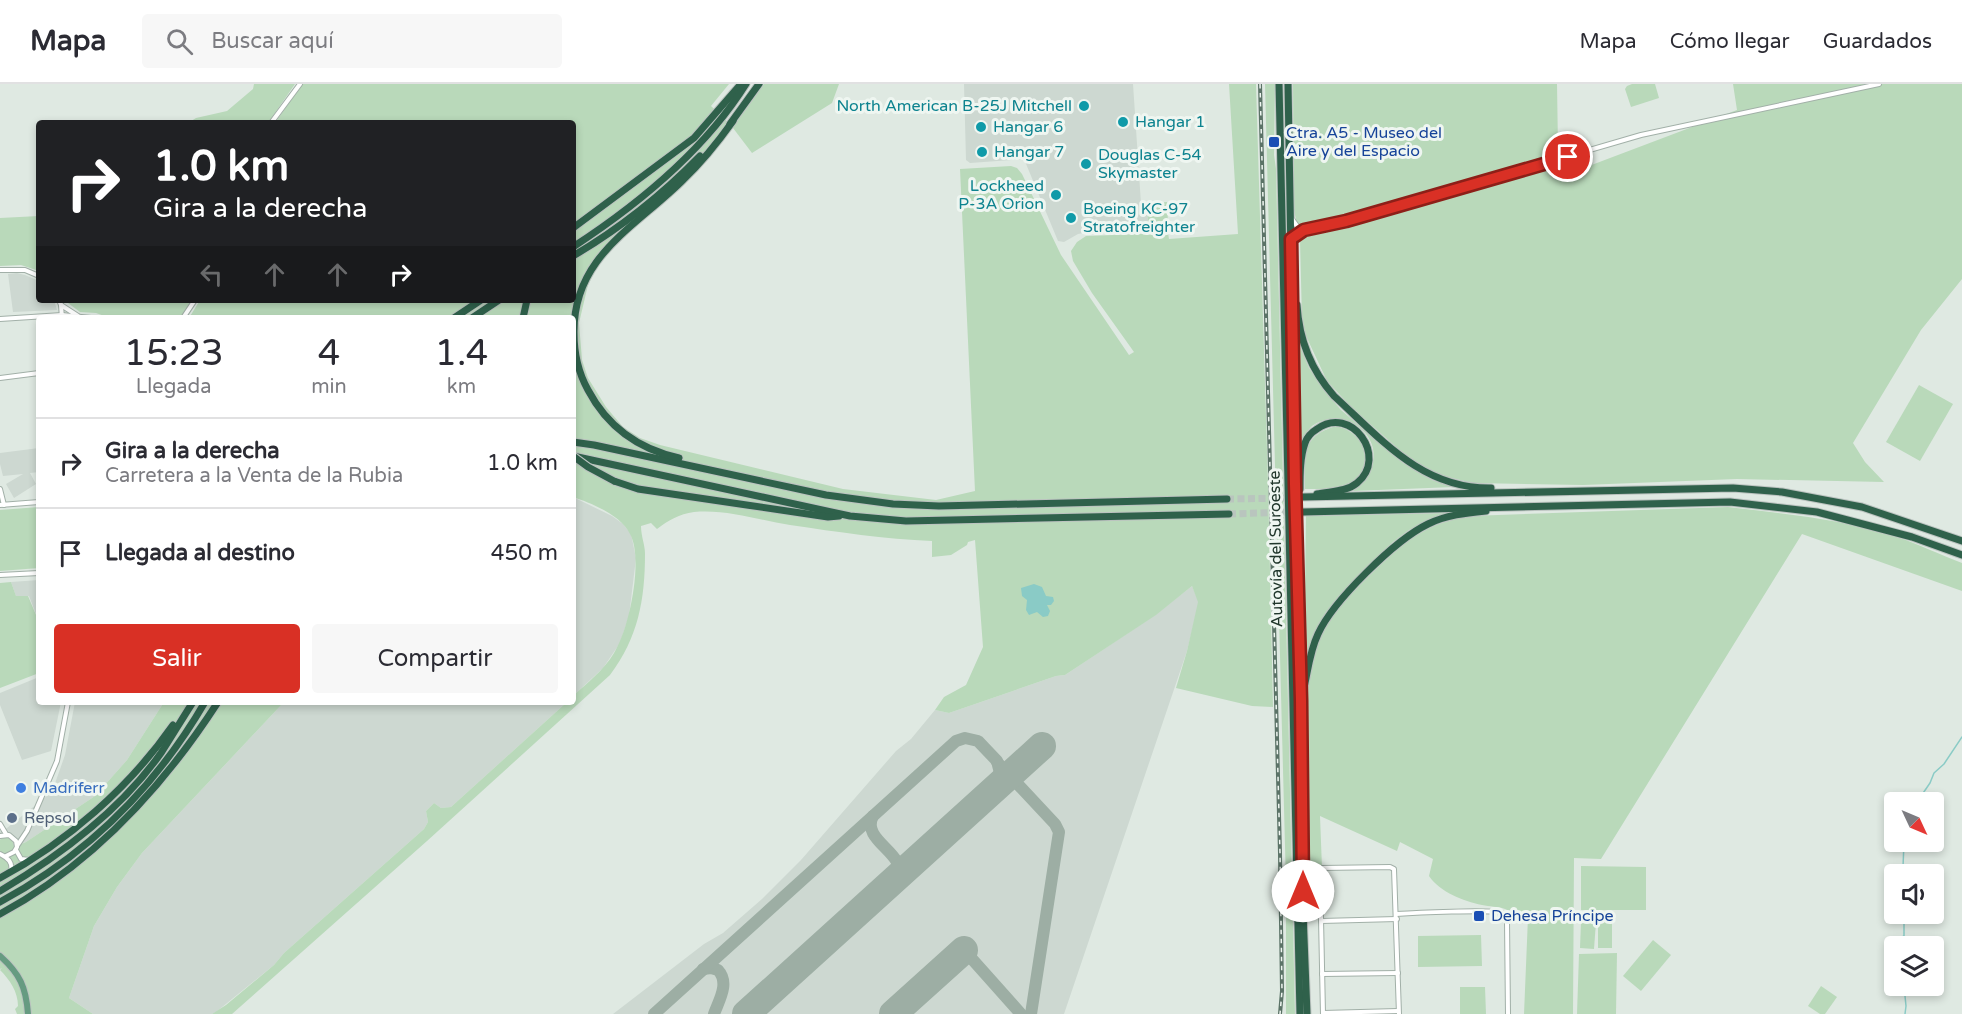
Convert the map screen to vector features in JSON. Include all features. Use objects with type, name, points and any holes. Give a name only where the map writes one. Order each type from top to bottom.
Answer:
[{"type":"highway","points":[[576,226],[694,138],[741,84]]},
{"type":"highway","points":[[576,245],[610,223],[646,195],[687,158],[736,100],[746,84]]},
{"type":"highway","points":[[576,316],[582,289],[590,270],[603,251],[684,180],[716,144],[759,84]]},
{"type":"highway","name":"Autovía del Suroeste","points":[[1278,84],[1300,1014]]},
{"type":"highway","name":"Autovía del Suroeste","points":[[1288,84],[1301,700],[1303,912],[1307,1014]]},
{"type":"highway","points":[[576,254],[651,201],[680,176],[733,121]]},
{"type":"highway","points":[[1292,255],[1295,263],[1298,318],[1308,357],[1324,385],[1389,447],[1409,464],[1438,480],[1465,486],[1550,491]]},
{"type":"highway","points":[[458,315],[476,303]]},
{"type":"highway","points":[[476,315],[494,303]]},
{"type":"highway","points":[[576,358],[584,382],[603,415],[618,430],[645,447],[703,464],[727,474]]},
{"type":"highway","points":[[1298,587],[1301,582],[1300,470],[1305,442],[1314,431],[1326,424],[1342,423],[1354,428],[1364,438],[1369,449],[1370,463],[1363,477],[1353,486],[1339,491],[1303,497],[1733,488],[1782,492],[1862,507],[1962,541]]},
{"type":"highway","points":[[576,442],[860,500],[916,505],[1227,499]]},
{"type":"highway","points":[[576,457],[850,516],[906,521],[1229,514]]},
{"type":"highway","points":[[576,458],[614,481],[638,489],[828,517],[850,516]]},
{"type":"highway","points":[[1303,512],[1730,502],[1817,512],[1912,537],[1962,555]]},
{"type":"highway","points":[[1301,700],[1310,652],[1322,626],[1338,603],[1382,559],[1408,536],[1427,524],[1443,518],[1493,508]]},
{"type":"highway","points":[[0,878],[30,860],[114,795],[132,778],[190,705]]},
{"type":"highway","points":[[0,891],[51,858],[102,818],[160,754],[190,705]]},
{"type":"highway","points":[[167,761],[203,705]]},
{"type":"highway","points":[[0,902],[28,888],[69,859],[116,818],[183,746],[215,705]]},
{"type":"highway","points":[[0,914],[56,879],[112,831],[159,783],[194,738],[215,705]]},
{"type":"main road","points":[[0,957],[18,974],[24,988],[28,1014]]},
{"type":"street","points":[[273,120],[300,84]]},
{"type":"street","points":[[1291,239],[1304,230],[1346,221],[1641,135],[1879,84]]},
{"type":"street","points":[[1291,217],[1297,226],[1304,230]]},
{"type":"street","points":[[0,270],[25,270],[36,275]]},
{"type":"street","points":[[61,303],[78,315]]},
{"type":"street","points":[[0,319],[36,318]]},
{"type":"street","points":[[0,378],[36,374]]},
{"type":"street","points":[[0,489],[2,505],[36,502]]},
{"type":"street","points":[[0,575],[36,573]]},
{"type":"street","points":[[0,854],[6,856],[12,854],[27,831],[57,761],[67,705]]},
{"type":"street","points":[[0,824],[6,834],[13,837],[27,831]]},
{"type":"street","points":[[0,836],[6,834]]},
{"type":"street","points":[[13,837],[21,859],[30,860]]},
{"type":"street","points":[[6,856],[11,865],[11,873]]},
{"type":"street","points":[[1392,867],[1397,919],[1398,1013],[1323,1013],[1320,870],[1322,868],[1392,867]]},
{"type":"street","points":[[1396,914],[1499,912],[1506,919],[1508,1014]]},
{"type":"street","points":[[1321,921],[1397,919]]},
{"type":"street","points":[[1322,974],[1398,973]]},
{"type":"shaded area","points":[[964,84],[1133,84],[1141,204],[1147,204],[1148,224],[1097,226],[1097,230],[1078,234],[1064,242],[1058,241],[1024,159],[970,163],[966,160]]},
{"type":"shaded area","points":[[17,273],[36,280],[36,303],[55,303],[57,310],[13,312],[8,274]]},
{"type":"shaded area","points":[[36,448],[36,472],[30,473],[36,484],[14,498],[6,484],[23,474],[3,476],[0,453]]},
{"type":"shaded area","points":[[576,498],[623,524],[631,534],[636,558],[629,616],[620,643],[603,668],[576,693]]},
{"type":"shaded area","points":[[36,580],[36,614],[29,596],[16,596],[11,582]]},
{"type":"shaded area","points":[[1192,586],[1199,602],[1187,651],[1064,1014],[613,1014],[704,944],[723,933],[762,899],[801,860],[935,710],[949,713],[1056,676],[1065,675],[1155,615]]},
{"type":"shaded area","points":[[36,678],[36,705],[60,705],[51,751],[22,760],[0,705],[0,693]]},
{"type":"shaded area","points":[[74,705],[162,705],[127,760],[95,796],[26,842],[0,852],[0,831],[2,832],[52,792],[65,755]]},
{"type":"shaded area","points":[[281,705],[564,705],[451,807],[441,808],[434,803],[426,811],[428,822],[424,829],[284,953],[274,965],[212,1014],[93,1014],[69,998],[94,926],[117,887],[142,853]]},
{"type":"green space","points":[[254,84],[295,84],[270,120],[193,120],[227,111],[253,89]]},
{"type":"green space","points":[[302,84],[729,84],[711,106],[733,127],[764,84],[839,84],[832,103],[752,153],[733,128],[686,182],[622,237],[597,267],[588,285],[579,323],[582,360],[588,378],[606,407],[623,427],[640,438],[660,445],[843,489],[936,500],[975,491],[960,169],[1011,166],[1017,168],[1061,255],[1129,355],[1134,352],[1092,293],[1073,261],[1071,251],[1077,242],[1086,236],[1168,233],[1169,239],[1238,234],[1229,84],[1256,84],[1273,707],[1252,706],[1176,688],[1198,602],[1192,586],[1156,615],[1065,675],[1056,676],[949,713],[935,710],[944,697],[966,685],[983,647],[975,540],[968,542],[951,555],[932,557],[932,541],[843,533],[730,513],[706,511],[689,513],[674,518],[657,529],[651,523],[641,526],[645,571],[638,618],[627,647],[610,675],[232,1014],[212,1014],[274,965],[284,953],[424,829],[428,822],[426,811],[434,803],[441,808],[451,807],[564,705],[576,705],[576,693],[605,665],[620,642],[629,612],[635,577],[634,545],[626,527],[605,511],[576,498],[576,315],[191,315],[198,303],[576,303],[576,120],[277,120]]},
{"type":"green space","points":[[1265,84],[1275,84],[1274,155],[1295,1014],[1286,1014],[1286,884]]},
{"type":"green space","points":[[1293,84],[1557,84],[1558,148],[1564,174],[1737,110],[1733,84],[1962,84],[1962,279],[1921,330],[1853,443],[1865,462],[1884,482],[1737,479],[1583,485],[1473,483],[1439,475],[1411,460],[1352,408],[1327,381],[1306,336],[1302,320],[1300,240],[1294,210]]},
{"type":"green space","points":[[1632,84],[1655,84],[1659,98],[1631,107],[1625,89]]},
{"type":"green space","points":[[1167,202],[1168,223],[1148,224],[1147,204]]},
{"type":"green space","points":[[36,216],[36,270],[21,265],[0,266],[0,218]]},
{"type":"green space","points":[[68,303],[190,303],[183,315],[102,315],[80,312]]},
{"type":"green space","points":[[1296,342],[1309,368],[1341,410],[1403,463],[1432,480],[1454,487],[1353,491],[1367,476],[1373,461],[1372,446],[1366,434],[1355,424],[1342,419],[1327,419],[1312,426],[1299,441]]},
{"type":"green space","points":[[1919,385],[1953,404],[1920,461],[1886,442]]},
{"type":"green space","points":[[1336,426],[1355,435],[1361,443],[1365,452],[1365,469],[1360,477],[1346,486],[1305,489],[1305,457],[1310,442],[1324,431]]},
{"type":"green space","points":[[36,507],[36,568],[0,571],[0,510]]},
{"type":"green space","points":[[1728,507],[1835,521],[1905,540],[1962,563],[1962,591],[1802,534],[1601,859],[1574,858],[1573,1014],[1524,1014],[1528,917],[1524,921],[1505,909],[1482,905],[1452,895],[1439,887],[1429,876],[1433,859],[1400,842],[1397,851],[1320,816],[1322,868],[1307,869],[1308,684],[1315,651],[1337,611],[1358,587],[1393,554],[1415,536],[1439,524],[1470,516]]},
{"type":"green space","points":[[1449,513],[1409,530],[1393,542],[1326,612],[1307,652],[1304,679],[1306,516]]},
{"type":"green space","points":[[11,582],[16,596],[28,596],[36,615],[36,674],[0,688],[0,583]]},
{"type":"green space","points":[[162,705],[281,705],[142,853],[117,887],[94,926],[69,998],[93,1014],[17,1014],[15,1009],[18,1001],[15,991],[0,970],[2,968],[0,969],[0,840],[5,837],[9,838],[14,847],[26,842],[95,796],[127,760]]},
{"type":"green space","points":[[1581,866],[1646,867],[1646,910],[1581,910]]},
{"type":"green space","points":[[1598,921],[1612,921],[1612,948],[1598,948]]},
{"type":"green space","points":[[1581,922],[1596,922],[1594,949],[1580,948]]},
{"type":"green space","points":[[1481,935],[1482,966],[1418,967],[1418,936]]},
{"type":"green space","points":[[1653,940],[1671,955],[1641,991],[1623,976]]},
{"type":"green space","points":[[1617,953],[1616,1014],[1577,1014],[1579,954]]},
{"type":"green space","points":[[1821,986],[1837,997],[1825,1014],[1820,1014],[1808,1006]]},
{"type":"green space","points":[[1460,987],[1485,987],[1486,1014],[1460,1014]]},
{"type":"water","points":[[1034,584],[1042,587],[1046,596],[1053,597],[1054,601],[1051,605],[1047,605],[1050,611],[1048,616],[1043,617],[1037,612],[1029,615],[1026,610],[1027,600],[1022,596],[1021,588]]},
{"type":"waterway","points":[[1924,792],[1934,773],[1944,764],[1962,737]]},
{"type":"waterway","points":[[1903,864],[1904,852]]},
{"type":"waterway","points":[[1904,924],[1904,936]]},
{"type":"waterway","points":[[1905,996],[1905,1014]]},
{"type":"taxiway","points":[[654,1014],[956,741],[965,738],[978,741],[997,761],[1000,773],[994,789]]},
{"type":"taxiway","points":[[997,762],[1055,824],[1059,832],[1031,1014]]},
{"type":"taxiway","points":[[873,816],[871,829],[874,835],[897,862],[897,875],[893,881]]},
{"type":"taxiway","points":[[964,950],[1021,1014]]},
{"type":"taxiway","points":[[703,969],[718,970],[723,980],[722,992],[714,1014]]},
{"type":"runway","points":[[746,1014],[1042,746]]},
{"type":"runway","points":[[893,1014],[964,950]]},
{"type":"tunnel","points":[[1227,499],[1292,498]]},
{"type":"tunnel","points":[[1229,514],[1292,512]]},
{"type":"railway","points":[[1260,84],[1280,853],[1282,991],[1280,1014]]},
{"type":"place","name":"North American B-25J Mitchell","points":[[1084,106]]},
{"type":"place","name":"Hangar 1","points":[[1123,122]]},
{"type":"place","name":"Hangar 6","points":[[981,127]]},
{"type":"place","name":"Ctra. A5 - Museo del Aire y del Espacio","points":[[1274,142]]},
{"type":"place","name":"Hangar 7","points":[[982,152]]},
{"type":"place","name":"Douglas C-54 Skymaster","points":[[1086,164]]},
{"type":"place","name":"Lockheed P-3A Orion","points":[[1056,195]]},
{"type":"place","name":"Boeing KC-97 Stratofreighter","points":[[1071,218]]},
{"type":"place","name":"Madriferr","points":[[21,788]]},
{"type":"place","name":"Repsol","points":[[12,818]]},
{"type":"place","name":"Dehesa Príncipe","points":[[1479,916]]},
{"type":"route","points":[[1303,891],[1291,239],[1304,230],[1346,221],[1568,157]]}]
